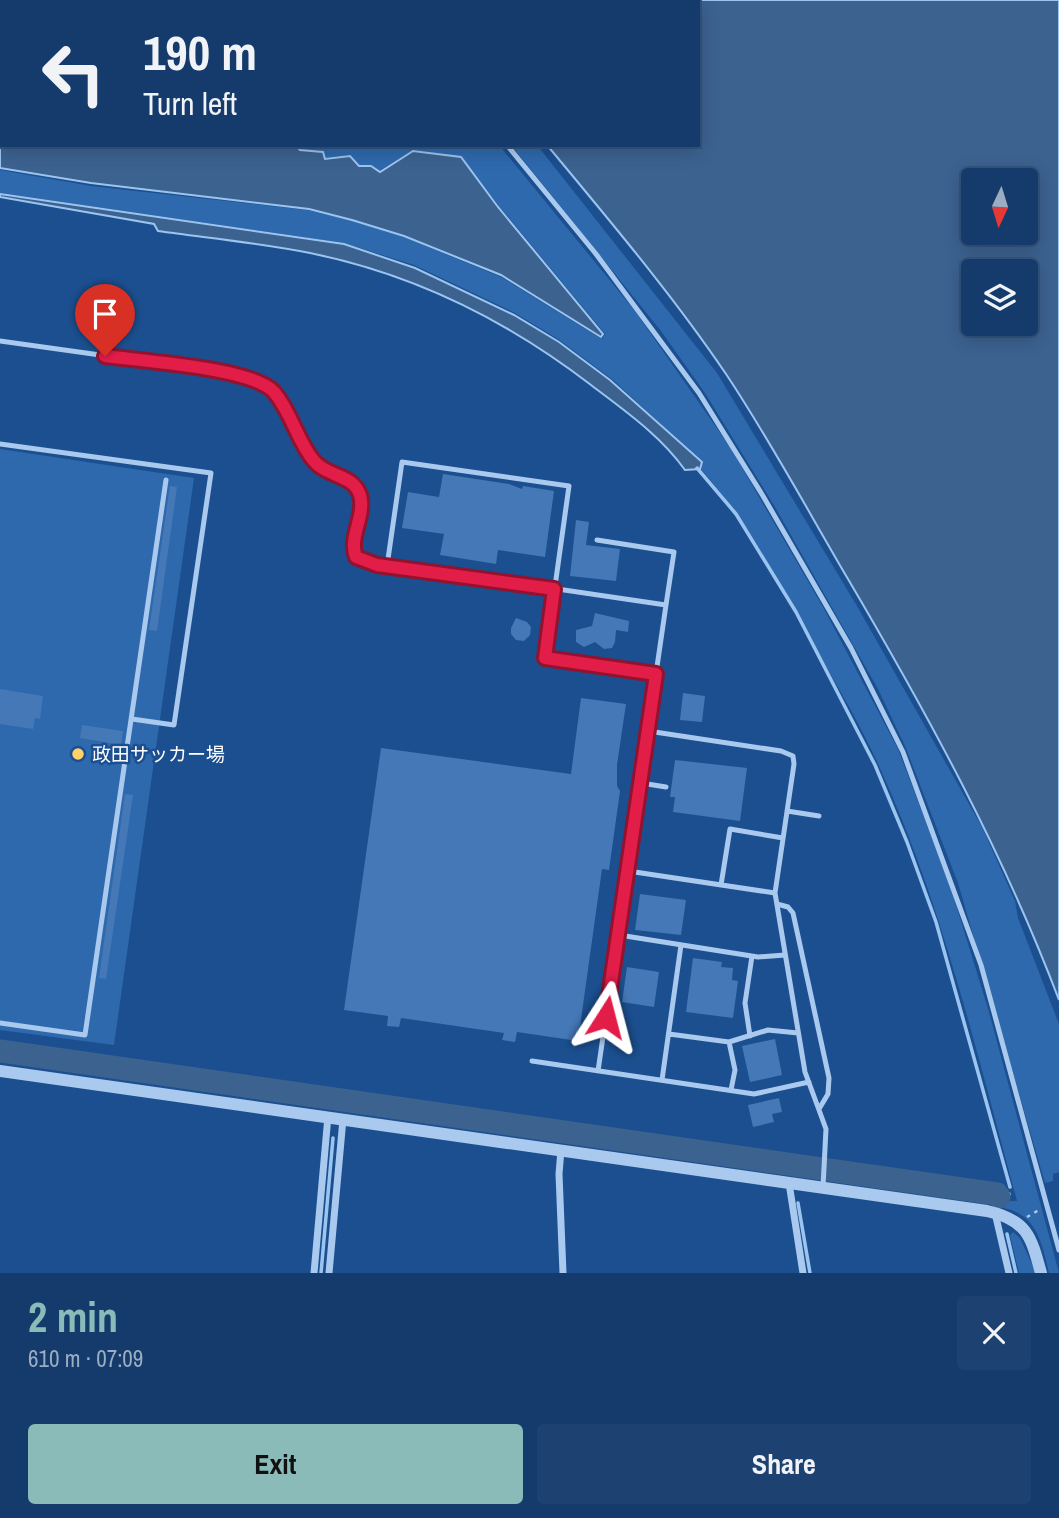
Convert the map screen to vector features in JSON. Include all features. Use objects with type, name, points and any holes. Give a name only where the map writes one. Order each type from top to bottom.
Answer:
[{"type":"street","points":[[0,1070],[789,1182],[823,1181],[995,1213],[1017,1222],[1026,1230],[1032,1240],[1041,1273]]},
{"type":"street","points":[[314,1273],[328,1115]]},
{"type":"street","points":[[329,1273],[343,1118]]},
{"type":"street","points":[[561,1150],[559,1174],[563,1273]]},
{"type":"street","points":[[789,1182],[803,1273]]},
{"type":"street","points":[[995,1213],[1009,1273]]},
{"type":"lane","points":[[509,147],[596,254],[699,393],[763,496],[851,648],[903,752],[981,965],[1059,1250]]},
{"type":"lane","points":[[0,341],[236,374],[261,381],[280,399],[318,467],[326,473],[346,479],[360,494],[361,504],[354,547],[356,557],[387,566],[666,605]]},
{"type":"lane","points":[[0,444],[211,473],[174,725],[132,719]]},
{"type":"lane","points":[[387,566],[402,462],[569,486],[545,658],[656,674]]},
{"type":"lane","points":[[0,1023],[85,1035],[166,480]]},
{"type":"lane","points":[[597,540],[674,552],[598,1071]]},
{"type":"lane","points":[[648,731],[788,753],[793,756],[775,893],[798,1033],[809,1082],[826,1129],[823,1181]]},
{"type":"lane","points":[[641,783],[666,787]]},
{"type":"lane","points":[[787,811],[819,816]]},
{"type":"lane","points":[[721,885],[730,830],[783,838]]},
{"type":"lane","points":[[628,871],[775,893]]},
{"type":"lane","points":[[777,904],[788,907],[793,913],[829,1079],[828,1094],[819,1109]]},
{"type":"lane","points":[[619,935],[752,956],[785,955]]},
{"type":"lane","points":[[662,1080],[681,945]]},
{"type":"lane","points":[[750,1036],[745,1003],[752,956]]},
{"type":"lane","points":[[669,1034],[729,1042],[768,1030],[798,1033]]},
{"type":"lane","points":[[729,1042],[735,1070],[732,1090]]},
{"type":"lane","points":[[532,1061],[754,1094],[809,1082]]},
{"type":"shaded area","points":[[700,0],[1059,0],[1059,1000],[989,838],[907,681],[742,399],[684,315],[549,147],[700,147]]},
{"type":"shaded area","points":[[0,147],[298,147],[300,150],[323,152],[325,159],[350,156],[359,166],[371,166],[380,172],[413,151],[461,157],[498,207],[603,334],[601,337],[501,275],[404,236],[352,220],[309,209],[91,183],[0,168]]},
{"type":"shaded area","points":[[298,147],[501,147],[635,311],[730,447],[823,607],[898,749],[949,882],[989,1012],[1059,1273],[1049,1273],[1044,1251],[1031,1224],[1024,1217],[1004,1208],[1002,1201],[1017,1201],[954,971],[917,858],[895,803],[857,722],[787,597],[747,531],[701,469],[702,462],[613,380],[558,339],[515,313],[414,265],[344,243],[0,193],[0,170],[91,186],[307,210],[351,220],[404,237],[501,277],[602,339],[605,334],[461,157],[413,150],[379,171],[371,165],[360,166],[350,155],[325,158],[323,151]]},
{"type":"shaded area","points":[[513,147],[539,147],[717,373],[857,606],[982,827],[1015,901],[1018,918],[1059,1024],[1059,1172],[1053,1174],[1053,1181],[1045,1183],[958,883],[905,746],[878,689],[775,507],[705,393],[661,331]]},
{"type":"shaded area","points":[[0,194],[344,244],[415,268],[514,315],[559,342],[610,380],[702,462],[700,469],[685,470],[665,446],[617,404],[527,340],[422,287],[386,273],[310,253],[158,231],[154,224],[0,197]]},
{"type":"shaded area","name":"政田サッカー場","points":[[0,449],[194,478],[114,1045],[0,1030]]},
{"type":"shaded area","points":[[1013,1232],[1020,1238],[1036,1273],[1019,1273],[1010,1235]]},
{"type":"building","points":[[443,474],[509,484],[522,489],[523,486],[554,491],[545,557],[498,550],[496,564],[440,555],[444,534],[402,528],[408,492],[439,497]]},
{"type":"building","points":[[170,486],[177,487],[157,631],[149,630]]},
{"type":"building","points":[[576,520],[589,522],[586,545],[620,549],[616,581],[570,576]]},
{"type":"building","points":[[595,613],[629,621],[628,632],[616,630],[612,648],[604,649],[595,642],[584,647],[576,642],[576,630],[592,626]]},
{"type":"building","points":[[516,618],[527,622],[531,627],[530,635],[524,641],[516,640],[511,634]]},
{"type":"building","points":[[0,689],[43,696],[40,719],[35,718],[33,729],[0,724]]},
{"type":"building","points":[[683,693],[705,696],[702,722],[680,720]]},
{"type":"building","points":[[581,698],[626,704],[617,765],[617,786],[620,791],[609,870],[602,869],[578,1041],[517,1032],[515,1042],[502,1040],[504,1033],[401,1018],[399,1027],[387,1026],[388,1016],[344,1010],[381,748],[571,774]]},
{"type":"building","points":[[82,725],[123,731],[121,745],[80,738]]},
{"type":"building","points":[[675,760],[747,768],[740,821],[673,812],[675,797],[670,797]]},
{"type":"building","points":[[125,794],[133,795],[106,979],[99,978]]},
{"type":"building","points":[[640,894],[686,900],[681,935],[635,930]]},
{"type":"building","points":[[693,958],[722,962],[721,967],[733,968],[732,980],[738,981],[733,1018],[686,1012]]},
{"type":"building","points":[[627,967],[659,972],[654,1007],[622,1002]]},
{"type":"building","points":[[775,1039],[782,1075],[750,1082],[742,1046]]},
{"type":"building","points":[[779,1098],[782,1112],[772,1114],[774,1122],[753,1127],[748,1105]]},
{"type":"waterway","points":[[697,468],[736,514],[796,612],[875,765],[936,922],[1010,1187]]},
{"type":"waterway","points":[[0,1051],[997,1194],[999,1197]]},
{"type":"waterway","points":[[336,1106],[337,1099]]},
{"type":"waterway","points":[[321,1273],[333,1138]]},
{"type":"waterway","points":[[999,1199],[1009,1194]]},
{"type":"waterway","points":[[798,1203],[810,1273]]},
{"type":"waterway","points":[[1007,1234],[1016,1273]]},
{"type":"place","name":"政田サッカー場","points":[[78,754]]},
{"type":"route","points":[[105,356],[236,374],[261,381],[280,399],[318,467],[326,473],[346,479],[360,494],[361,504],[354,547],[356,557],[377,565],[554,589],[545,658],[656,674],[606,1017]]}]
